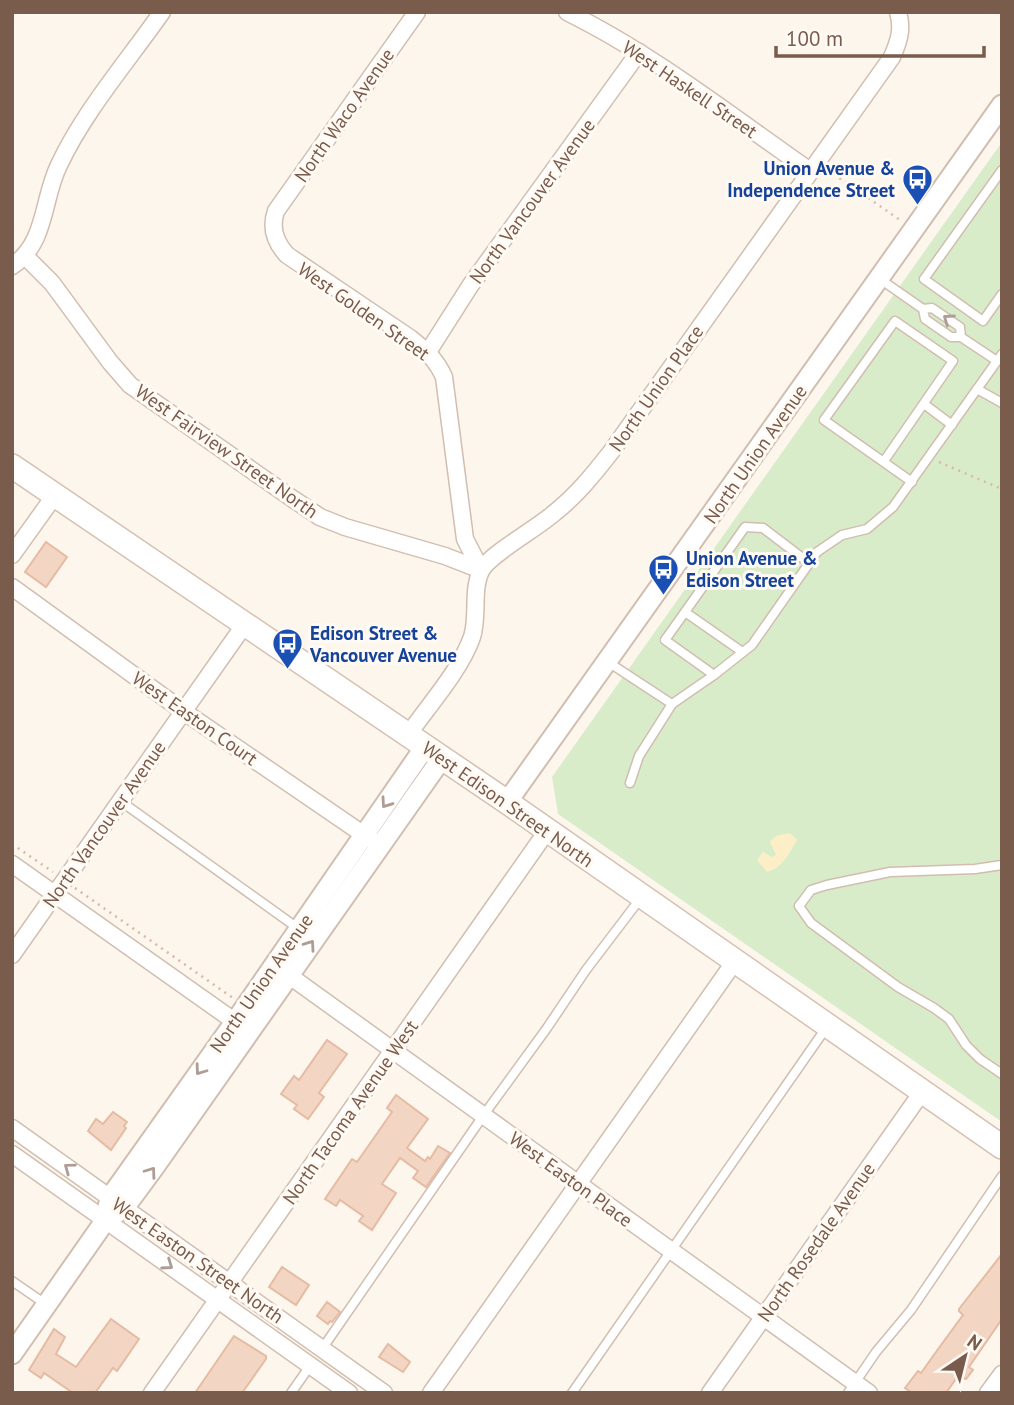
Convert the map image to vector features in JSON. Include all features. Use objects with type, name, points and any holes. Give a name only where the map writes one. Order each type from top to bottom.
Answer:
[{"type":"main road","name":"West Edison Street North","points":[[12,466],[507,803],[1002,1147]]},
{"type":"street","points":[[18,261],[33,245],[52,182],[70,144],[162,12]]},
{"type":"street","name":"North Waco Avenue","points":[[273,218],[417,12]]},
{"type":"street","name":"West Haskell Street","points":[[567,12],[639,52],[813,167]]},
{"type":"street","name":"North Union Place","points":[[481,570],[490,559],[555,513],[592,476],[892,57],[901,36],[900,19]]},
{"type":"street","name":"North Vancouver Avenue","points":[[428,352],[470,286],[639,52]]},
{"type":"street","name":"North Union Avenue","points":[[507,803],[1002,105]]},
{"type":"street","name":"West Golden Street","points":[[273,218],[275,240],[287,255],[428,352],[444,377],[465,539],[481,570]]},
{"type":"street","name":"West Fairview Street North","points":[[18,261],[52,283],[130,385],[293,499],[320,517],[345,527],[445,556],[481,570]]},
{"type":"street","points":[[12,555],[55,495]]},
{"type":"street","points":[[425,747],[476,622],[476,595],[481,570]]},
{"type":"street","name":"West Easton Court","points":[[12,587],[183,711],[380,847]]},
{"type":"street","name":"North Vancouver Avenue","points":[[12,955],[245,624]]},
{"type":"street","name":"North Union Avenue","points":[[281,971],[299,929],[425,747]]},
{"type":"street","name":"North Union Avenue","points":[[12,1354],[241,1019],[380,847],[425,747]]},
{"type":"street","name":"North Tacoma Avenue West","points":[[152,1393],[547,831]]},
{"type":"street","points":[[12,864],[60,887],[241,1019]]},
{"type":"street","points":[[431,1393],[735,961]]},
{"type":"street","name":"West Easton Place","points":[[281,971],[763,1318],[851,1388],[869,1393]]},
{"type":"street","name":"North Rosedale Avenue","points":[[710,1393],[922,1092]]},
{"type":"street","name":"West Easton Street North","points":[[12,1128],[384,1393]]},
{"type":"street","name":"West Easton Street North","points":[[12,1154],[349,1393]]},
{"type":"street","points":[[988,1393],[1002,1374]]},
{"type":"lane","points":[[1002,170],[924,279],[983,321],[1002,294]]},
{"type":"lane","points":[[880,278],[923,309],[932,308],[960,327],[961,337]]},
{"type":"lane","points":[[630,783],[639,756],[672,704],[752,645],[817,552],[842,535],[867,528],[881,518],[912,482],[999,357],[961,337],[951,337],[925,319],[923,309]]},
{"type":"lane","points":[[884,461],[953,361],[895,321],[824,420],[912,482]]},
{"type":"lane","points":[[977,389],[1002,403]]},
{"type":"lane","points":[[924,404],[952,425]]},
{"type":"lane","points":[[714,675],[664,640],[745,527],[763,528],[809,563]]},
{"type":"lane","points":[[685,612],[741,652]]},
{"type":"lane","points":[[608,662],[672,704]]},
{"type":"lane","points":[[119,800],[299,929]]},
{"type":"lane","points":[[1002,865],[975,869],[890,872],[811,890],[799,906],[811,923],[898,987],[949,1019],[966,1045],[980,1059],[1002,1074]]},
{"type":"lane","points":[[322,1349],[586,970],[642,896]]},
{"type":"lane","points":[[572,1393],[828,1026]]},
{"type":"lane","points":[[851,1388],[876,1352],[911,1310],[1002,1176]]},
{"type":"lane","points":[[12,1281],[47,1306]]},
{"type":"lane","points":[[291,1393],[310,1366]]},
{"type":"path","points":[[813,167],[900,220]]},
{"type":"path","points":[[931,456],[950,468],[1002,489]]},
{"type":"path","points":[[12,844],[60,887],[241,1019]]},
{"type":"green space","points":[[1002,142],[1002,1122],[558,814],[552,777]]},
{"type":"sand","points":[[790,833],[797,840],[781,864],[767,872],[757,860],[763,852],[772,857],[776,855],[770,842],[776,836]]},
{"type":"building","points":[[46,542],[67,557],[46,587],[25,572]]},
{"type":"building","points":[[327,1040],[347,1054],[319,1093],[324,1097],[308,1119],[294,1109],[297,1105],[281,1094],[294,1076],[299,1080]]},
{"type":"building","points":[[396,1095],[428,1119],[407,1148],[425,1161],[428,1157],[430,1159],[438,1146],[450,1153],[426,1187],[413,1178],[418,1171],[400,1158],[382,1184],[396,1193],[372,1230],[359,1221],[363,1216],[340,1200],[336,1206],[325,1199],[352,1159],[357,1162],[392,1112],[387,1108]]},
{"type":"building","points":[[113,1112],[127,1122],[124,1126],[126,1128],[111,1150],[88,1131],[96,1119],[103,1124]]},
{"type":"building","points":[[1002,1254],[1002,1319],[969,1367],[973,1370],[966,1379],[958,1376],[946,1393],[912,1393],[905,1388],[918,1371],[921,1373],[963,1315],[959,1309]]},
{"type":"building","points":[[282,1267],[309,1285],[296,1305],[269,1287]]},
{"type":"building","points":[[327,1302],[340,1312],[328,1324],[317,1316]]},
{"type":"building","points":[[111,1319],[139,1339],[117,1371],[113,1368],[95,1393],[73,1393],[44,1373],[41,1378],[29,1370],[54,1329],[65,1337],[56,1354],[76,1367]]},
{"type":"building","points":[[234,1336],[266,1356],[266,1359],[242,1393],[195,1393]]},
{"type":"building","points":[[388,1344],[410,1362],[403,1372],[379,1357]]},
{"type":"place","name":"Union Avenue & Independence Street","points":[[918,206]]},
{"type":"place","name":"Union Avenue & Edison Street","points":[[663,596]]},
{"type":"place","name":"Edison Street & Vancouver Avenue","points":[[287,671]]}]
